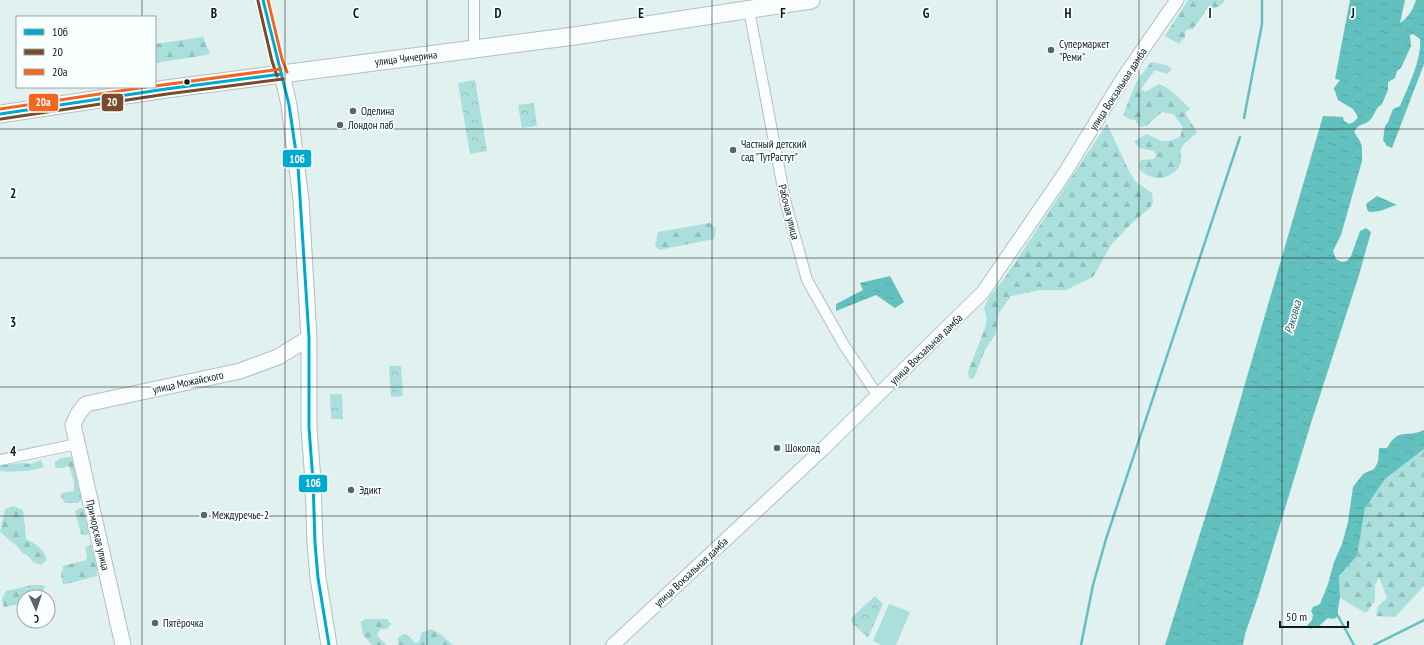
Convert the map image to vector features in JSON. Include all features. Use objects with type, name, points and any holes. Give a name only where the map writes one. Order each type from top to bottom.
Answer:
[{"type":"main road","name":"улица Чичерина","points":[[0,114],[166,89],[581,35],[811,0]]},
{"type":"main road","points":[[282,74],[290,105],[298,166],[309,338],[309,428],[313,481],[315,543],[318,578],[329,645]]},
{"type":"main road","name":"улица Можайского","points":[[73,425],[78,414],[86,404],[240,371],[278,357],[309,338]]},
{"type":"main road","name":"Приморская улица","points":[[73,425],[123,645]]},
{"type":"street","points":[[263,0],[277,60],[282,74]]},
{"type":"street","points":[[474,0],[474,49]]},
{"type":"street","name":"улица Вокзальная дамба","points":[[613,645],[878,396],[983,292],[1064,174],[1123,78],[1177,0]]},
{"type":"street","name":"Рабочая улица","points":[[749,10],[786,204],[807,280],[844,345],[878,396]]},
{"type":"street","points":[[0,460],[77,444]]},
{"type":"green space","points":[[1188,0],[1225,0],[1217,7],[1206,10],[1193,29],[1186,30],[1185,37],[1179,44],[1165,36]]},
{"type":"green space","points":[[203,37],[210,54],[156,63],[156,44]]},
{"type":"green space","points":[[1151,62],[1166,65],[1172,69],[1167,74],[1155,70],[1141,89],[1145,92],[1159,84],[1172,91],[1190,109],[1185,113],[1197,132],[1182,147],[1181,162],[1177,169],[1171,174],[1160,178],[1145,174],[1140,170],[1139,165],[1141,160],[1154,159],[1156,155],[1154,151],[1139,148],[1134,141],[1147,134],[1163,141],[1170,141],[1180,137],[1183,127],[1173,114],[1162,112],[1146,126],[1139,127],[1135,120],[1129,119],[1123,115],[1137,81]]},
{"type":"green space","points":[[475,80],[487,151],[470,154],[458,83]]},
{"type":"green space","points":[[534,103],[537,126],[522,128],[518,105]]},
{"type":"green space","points":[[1107,124],[1130,173],[1136,182],[1152,193],[1153,202],[1150,208],[1132,223],[1111,245],[1093,277],[1066,290],[1040,290],[1011,296],[998,314],[996,333],[984,352],[974,378],[969,378],[968,372],[985,328],[987,318],[984,308],[988,299],[1006,276]]},
{"type":"green space","points":[[710,223],[716,229],[714,239],[659,250],[655,246],[658,232]]},
{"type":"green space","points":[[389,366],[401,366],[403,396],[391,397]]},
{"type":"green space","points":[[330,394],[342,394],[343,419],[331,419]]},
{"type":"green space","points":[[1424,449],[1424,586],[1395,617],[1376,616],[1378,606],[1387,598],[1379,577],[1375,585],[1375,601],[1366,613],[1340,598],[1339,576],[1357,556],[1365,508],[1385,479]]},
{"type":"green space","points":[[70,457],[77,460],[86,494],[78,503],[65,503],[61,497],[62,493],[74,491],[74,482],[69,466],[55,468],[55,462],[61,458]]},
{"type":"green space","points":[[41,460],[44,467],[38,469],[11,472],[0,471],[0,465],[23,463],[31,464]]},
{"type":"green space","points":[[13,506],[23,510],[26,539],[39,547],[47,560],[41,565],[33,562],[0,532],[5,509]]},
{"type":"green space","points":[[83,508],[89,533],[87,535],[81,534],[75,511]]},
{"type":"green space","points":[[91,545],[97,569],[97,576],[63,585],[61,576],[63,566],[86,560],[87,556],[85,547]]},
{"type":"green space","points":[[32,585],[45,586],[44,589],[16,589],[16,605],[4,607],[2,599],[6,591]]},
{"type":"green space","points":[[875,596],[883,604],[868,638],[853,624],[851,620],[853,616]]},
{"type":"green space","points":[[889,604],[910,612],[896,645],[881,645],[873,641]]},
{"type":"green space","points":[[365,619],[387,619],[391,624],[390,626],[386,629],[380,629],[377,635],[386,645],[372,645],[363,635],[361,622]]},
{"type":"green space","points":[[431,629],[439,633],[453,645],[398,645],[398,638],[401,635],[408,635],[416,644],[420,640],[421,633]]},
{"type":"water","name":"Раковка","points":[[1350,0],[1405,0],[1400,23],[1410,13],[1416,0],[1424,0],[1424,64],[1392,148],[1387,146],[1383,140],[1385,126],[1393,109],[1400,106],[1417,64],[1420,39],[1413,34],[1410,35],[1411,46],[1401,68],[1397,71],[1395,78],[1388,82],[1388,90],[1382,104],[1378,107],[1370,120],[1360,125],[1354,132],[1362,147],[1362,161],[1341,235],[1333,251],[1336,259],[1342,262],[1347,261],[1351,256],[1360,231],[1366,228],[1371,232],[1359,275],[1245,634],[1243,645],[1165,645],[1219,473],[1323,116],[1343,117],[1344,121],[1349,124],[1354,122],[1358,117],[1353,109],[1338,100],[1334,88],[1340,80],[1335,79]]},
{"type":"water","points":[[1377,196],[1397,205],[1381,211],[1369,212],[1366,204]]},
{"type":"water","points":[[890,276],[904,302],[895,308],[876,295],[836,311],[836,304],[863,290],[860,283]]},
{"type":"water","points":[[1424,430],[1424,449],[1385,479],[1365,508],[1357,556],[1339,576],[1340,598],[1338,616],[1334,619],[1328,618],[1319,626],[1314,626],[1311,629],[1307,626],[1312,620],[1313,615],[1311,611],[1313,607],[1320,604],[1328,584],[1334,562],[1342,544],[1348,522],[1353,487],[1363,474],[1374,469],[1378,462],[1379,448],[1387,448],[1395,437],[1399,435],[1412,434]]},
{"type":"waterway","points":[[1244,118],[1262,24],[1262,0]]},
{"type":"waterway","points":[[1081,645],[1093,585],[1106,539],[1240,137]]},
{"type":"waterway","points":[[1338,616],[1354,645]]},
{"type":"waterway","points":[[1374,645],[1424,620]]},
{"type":"transit line","name":"10б","points":[[263,0],[289,105],[298,166],[309,338],[309,428],[313,481],[315,543],[318,578],[329,645]]},
{"type":"transit line","name":"20а","points":[[268,0],[282,59],[287,72]]},
{"type":"transit line","name":"20","points":[[258,1],[277,76]]},
{"type":"transit line","name":"20а","points":[[156,86],[281,69]]},
{"type":"transit line","name":"10б","points":[[0,114],[166,89],[282,74]]},
{"type":"transit line","name":"20","points":[[1,119],[167,94],[283,79]]},
{"type":"transit line","name":"20а","points":[[0,109],[139,88]]},
{"type":"place","name":"Супермаркет \"Реми\"","points":[[1051,50]]},
{"type":"place","name":"Оделина","points":[[353,111]]},
{"type":"place","name":"Лондон паб","points":[[340,125]]},
{"type":"place","name":"Частный детский сад \"ТутРастут\"","points":[[733,150]]},
{"type":"place","name":"Шоколад","points":[[777,448]]},
{"type":"place","name":"Эдикт","points":[[351,490]]},
{"type":"place","name":"Междуречье-2","points":[[204,515]]},
{"type":"place","name":"Пятёрочка","points":[[155,623]]}]
